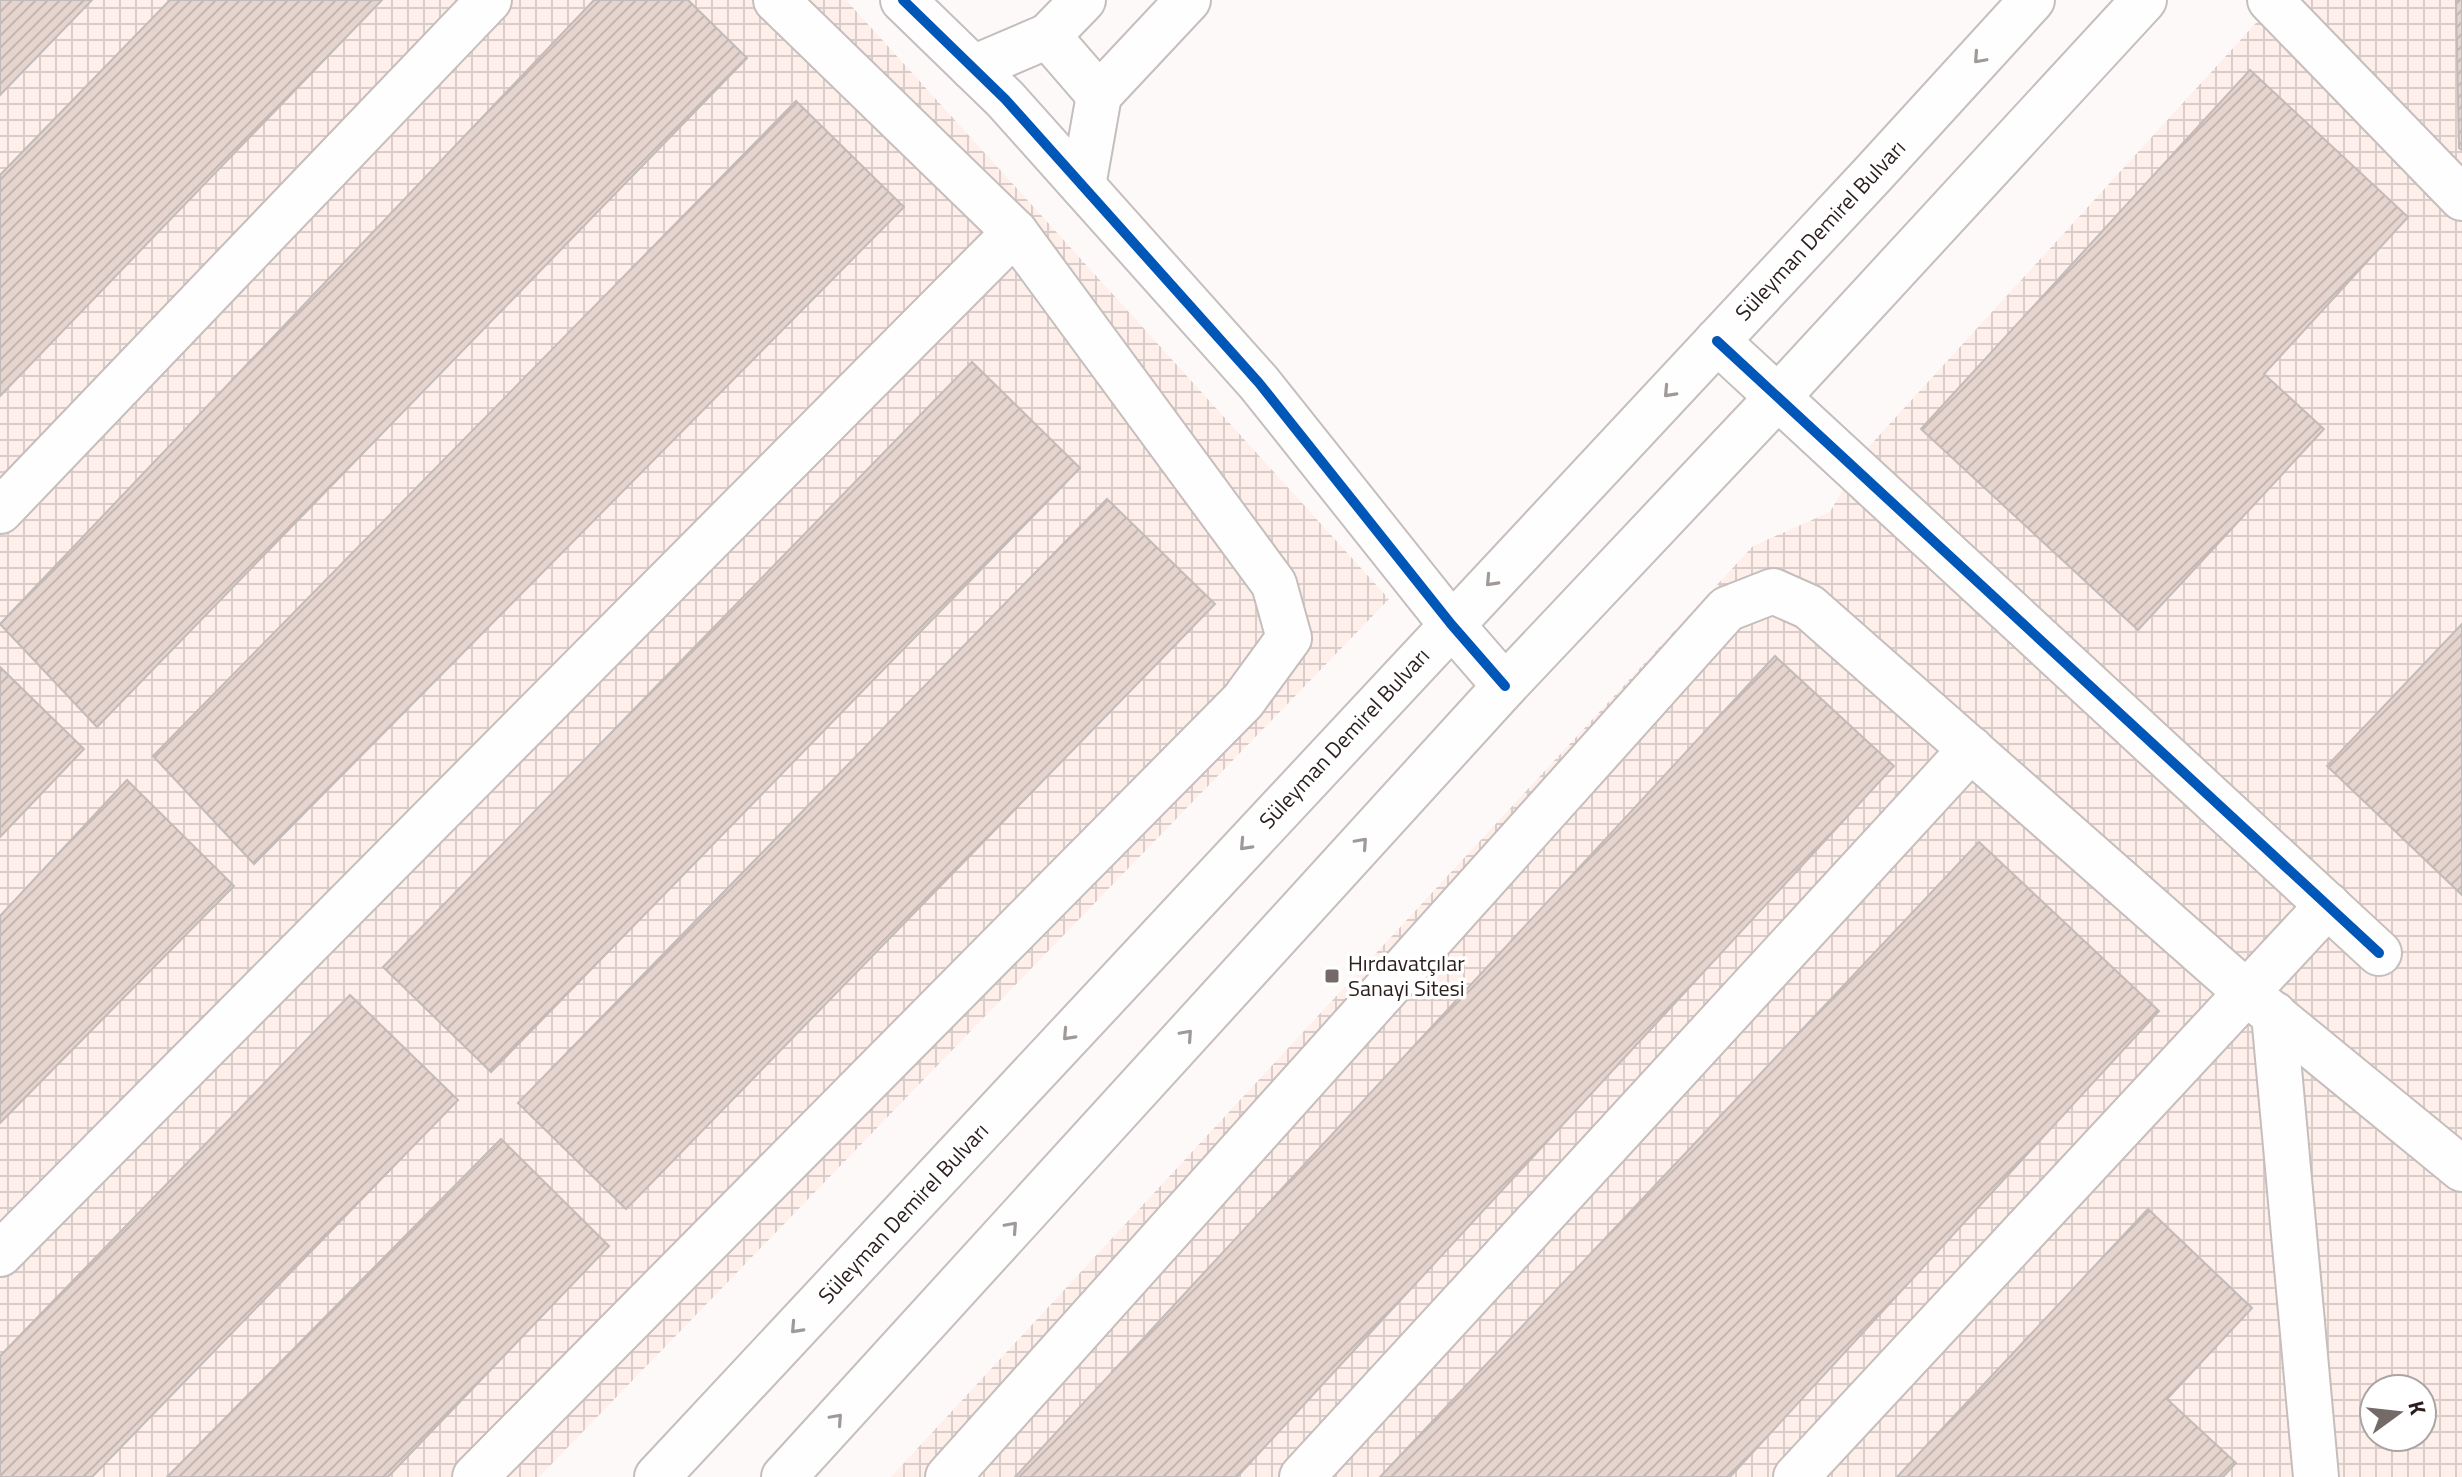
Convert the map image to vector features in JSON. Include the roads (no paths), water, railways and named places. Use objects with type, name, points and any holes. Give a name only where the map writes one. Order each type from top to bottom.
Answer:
[{"type":"main road","points":[[0,511],[489,0]]},
{"type":"main road","points":[[475,1477],[1243,701],[1289,638],[1274,584],[1015,232],[776,0]]},
{"type":"main road","points":[[903,0],[1005,99],[1259,383],[1451,624],[1505,686]]},
{"type":"main road","points":[[973,68],[1048,36],[1083,0]]},
{"type":"main road","points":[[1083,186],[1099,95],[1188,0]]},
{"type":"main road","name":"Süleyman Demirel Bulvarı","points":[[657,1477],[2032,0]]},
{"type":"main road","points":[[784,1477],[1505,686],[1777,398],[2144,0]]},
{"type":"main road","points":[[2270,0],[2462,198]]},
{"type":"main road","points":[[1048,36],[1099,95]]},
{"type":"main road","points":[[0,1254],[1015,232]]},
{"type":"main road","points":[[1717,341],[2379,953]]},
{"type":"main road","points":[[948,1477],[1727,609],[1773,591],[1809,607],[2261,1004],[2462,1169]]},
{"type":"main road","points":[[1302,1477],[1971,749]]},
{"type":"main road","points":[[1796,1477],[2261,1004],[2328,905]]},
{"type":"main road","points":[[2261,1004],[2307,1469]]},
{"type":"place","name":"Hırdavatçılar Sanayi Sitesi","points":[[1332,976]]}]
